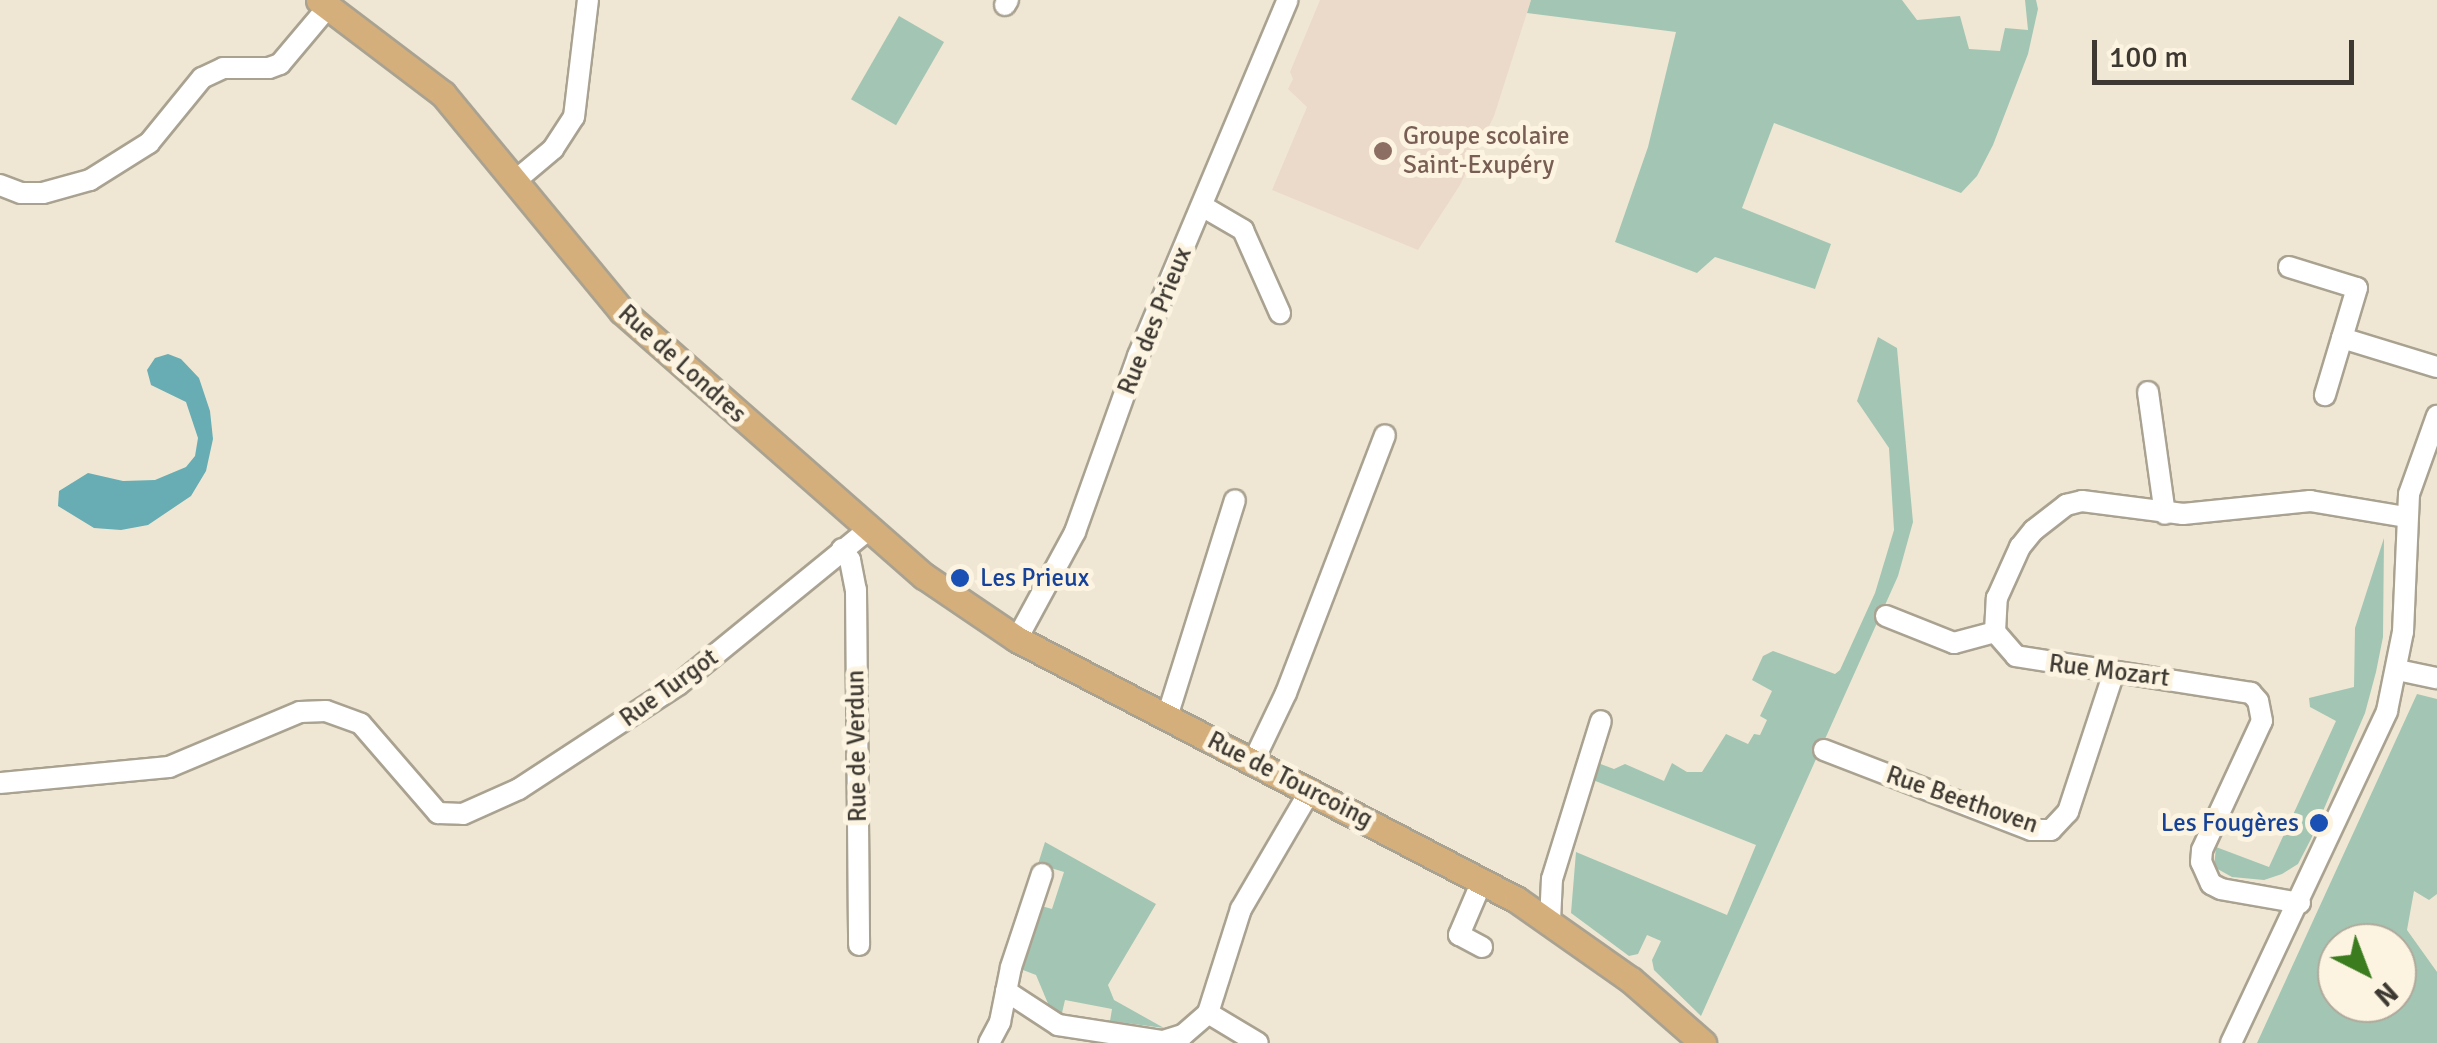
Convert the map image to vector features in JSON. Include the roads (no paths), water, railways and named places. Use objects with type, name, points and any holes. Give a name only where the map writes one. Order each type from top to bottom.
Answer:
[{"type":"main road","name":"Rue de Londres","points":[[323,3],[443,94],[632,321],[869,528]]},
{"type":"main road","name":"Rue de Tourcoing","points":[[869,528],[924,576],[1017,639],[1482,881],[1550,921],[1666,1007],[1703,1043]]},
{"type":"street","points":[[516,181],[553,149],[574,117],[588,0]]},
{"type":"street","name":"Rue des Prieux","points":[[1017,639],[1075,532],[1138,356],[1288,0]]},
{"type":"street","points":[[0,185],[20,193],[43,193],[90,180],[148,143],[202,78],[224,68],[269,68],[280,64],[323,3]]},
{"type":"street","points":[[1202,206],[1243,230],[1280,313]]},
{"type":"street","points":[[2290,268],[2357,288],[2325,395]]},
{"type":"street","points":[[2342,338],[2437,367]]},
{"type":"street","points":[[2148,392],[2164,514]]},
{"type":"street","points":[[2231,1043],[2377,734],[2398,670],[2406,518],[2418,462],[2437,416]]},
{"type":"street","points":[[1254,762],[1286,694],[1385,435]]},
{"type":"street","points":[[1167,716],[1235,500]]},
{"type":"street","points":[[1886,616],[1954,643],[1995,632],[1997,598],[2020,547],[2066,505],[2098,500],[2164,514],[2291,501],[2406,518]]},
{"type":"street","name":"Rue Turgot","points":[[0,782],[168,767],[300,712],[326,710],[361,724],[428,805],[449,816],[478,809],[518,789],[678,685],[869,528]]},
{"type":"street","name":"Rue de Verdun","points":[[842,549],[850,560],[856,590],[859,945]]},
{"type":"street","name":"Rue Mozart","points":[[1995,632],[2006,649],[2031,661],[2240,688],[2258,702],[2262,721],[2202,850],[2201,862],[2204,874],[2221,889],[2300,903]]},
{"type":"street","points":[[2398,670],[2437,678]]},
{"type":"street","name":"Rue Beethoven","points":[[1824,750],[2031,830],[2050,830],[2068,812],[2114,672]]},
{"type":"street","points":[[1550,921],[1552,879],[1576,822],[1600,721]]},
{"type":"street","points":[[1006,991],[1051,1022],[1143,1040],[1183,1035],[1208,1013],[1241,909],[1310,791]]},
{"type":"street","points":[[989,1043],[1000,1022],[1042,874]]},
{"type":"street","points":[[1482,881],[1459,935],[1482,947]]},
{"type":"street","points":[[1208,1013],[1258,1043]]},
{"type":"water","points":[[168,354],[181,359],[199,378],[210,411],[213,439],[206,471],[191,496],[148,525],[121,530],[94,528],[58,506],[59,491],[88,473],[123,481],[155,480],[186,467],[195,456],[198,438],[186,402],[151,385],[147,370],[155,358]]},
{"type":"place","name":"Groupe scolaire Saint-Exupéry","points":[[1383,151]]},
{"type":"place","name":"Les Prieux","points":[[960,578]]},
{"type":"place","name":"Les Fougères","points":[[2319,823]]}]
